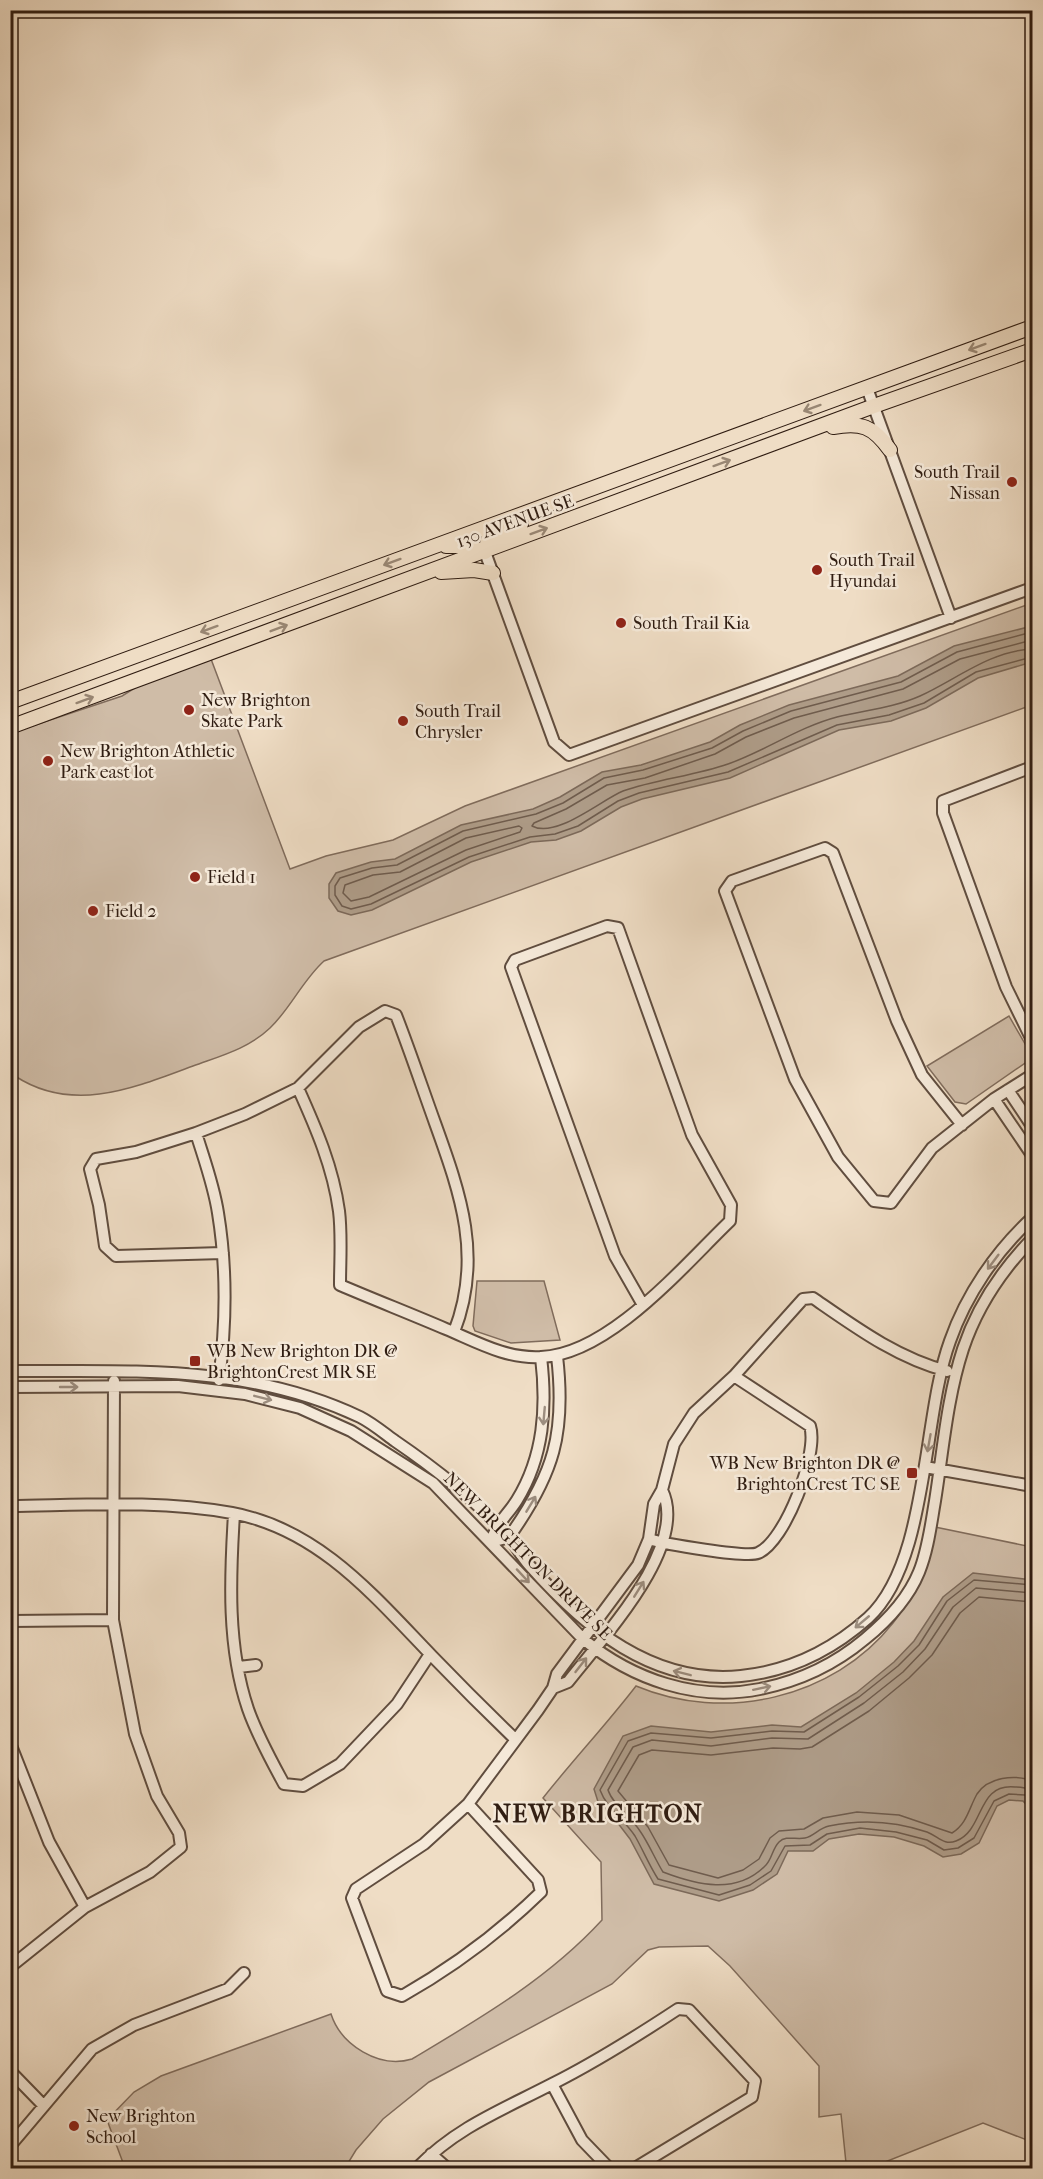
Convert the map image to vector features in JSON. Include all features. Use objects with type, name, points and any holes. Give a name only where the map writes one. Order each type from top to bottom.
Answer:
[{"type":"main road","name":"130 AVENUE SE","points":[[10,702],[1032,327]]},
{"type":"main road","name":"130 AVENUE SE","points":[[10,727],[874,406],[1032,350]]},
{"type":"main road","points":[[804,432],[858,425],[878,433],[890,450]]},
{"type":"main road","points":[[432,547],[469,546],[484,552],[488,540],[501,532],[600,492],[644,469]]},
{"type":"main road","points":[[421,574],[474,570],[493,573]]},
{"type":"street","points":[[867,388],[951,618]]},
{"type":"street","points":[[484,552],[554,742],[569,755],[1032,588]]},
{"type":"street","points":[[1032,767],[943,801],[943,813],[1006,987],[1032,1040]]},
{"type":"street","points":[[962,1125],[922,1075],[897,1021],[833,853],[825,848],[732,881],[725,891],[795,1079],[838,1157],[874,1201],[891,1203],[932,1148],[962,1125],[994,1099],[1032,1074]]},
{"type":"street","points":[[298,1088],[323,1146],[334,1184],[339,1212],[340,1285],[454,1332],[481,1346],[541,1358],[557,1356],[596,1340],[643,1305],[730,1221],[730,1205],[692,1135],[618,928],[607,926],[515,960],[511,967],[615,1256],[643,1305]]},
{"type":"street","points":[[223,1253],[116,1256],[105,1246],[99,1205],[90,1169],[96,1159],[136,1152],[196,1133],[245,1114],[298,1088],[359,1027],[386,1011],[396,1015],[462,1202],[468,1272],[464,1306],[454,1332]]},
{"type":"street","points":[[1008,1090],[1032,1126]]},
{"type":"street","points":[[994,1099],[1032,1155]]},
{"type":"street","points":[[196,1133],[218,1213],[223,1253],[225,1282],[218,1389]]},
{"type":"street","name":"NEW BRIGHTON DRIVE SE","points":[[10,1371],[220,1376],[297,1393],[362,1418],[457,1486],[509,1537],[530,1566],[592,1626],[627,1652],[657,1667],[719,1678],[778,1670],[830,1647],[872,1614],[889,1588],[903,1557],[916,1512],[949,1342],[975,1289],[1008,1243],[1032,1218]]},
{"type":"street","name":"NEW BRIGHTON DRIVE SE","points":[[10,1387],[178,1386],[218,1389],[300,1408],[351,1431],[433,1484],[594,1648],[653,1680],[680,1688],[708,1692],[751,1691],[799,1678],[824,1668],[857,1646],[899,1606],[919,1572],[931,1524],[956,1373],[963,1348],[986,1299],[1001,1275],[1032,1239]]},
{"type":"street","points":[[468,1804],[538,1881],[541,1892],[514,1918],[433,1978],[402,1996],[387,1991],[352,1898],[356,1889],[424,1844],[468,1804],[553,1688],[557,1674],[624,1587],[638,1564],[649,1539],[654,1504],[662,1490],[674,1444],[694,1413],[734,1376],[803,1299],[813,1298],[891,1348],[956,1373]]},
{"type":"street","points":[[491,1542],[509,1537],[538,1492],[551,1463],[560,1426],[561,1395],[557,1356]]},
{"type":"street","points":[[491,1542],[496,1525],[516,1502],[534,1462],[544,1413],[545,1393],[541,1358]]},
{"type":"street","points":[[10,1966],[85,1907],[150,1872],[181,1847],[179,1833],[157,1796],[135,1734],[113,1620],[114,1372]]},
{"type":"street","points":[[649,1539],[663,1543],[756,1555],[766,1548],[795,1505],[808,1465],[810,1426],[734,1376]]},
{"type":"street","points":[[924,1467],[1032,1486]]},
{"type":"street","points":[[553,1688],[568,1682],[637,1594],[663,1543],[668,1503],[662,1490]]},
{"type":"street","points":[[10,1506],[165,1504],[234,1514],[266,1522],[310,1543],[344,1567],[384,1604],[430,1654],[515,1739]]},
{"type":"street","points":[[234,1514],[231,1617],[239,1666],[248,1708],[267,1754],[284,1784],[303,1786],[340,1764],[398,1704],[430,1654]]},
{"type":"street","points":[[10,1621],[113,1620]]},
{"type":"street","points":[[239,1666],[256,1665]]},
{"type":"street","points":[[10,1743],[49,1842],[85,1907]]},
{"type":"street","points":[[10,2146],[92,2049],[134,2025],[228,1989],[244,1973]]},
{"type":"street","points":[[417,2169],[431,2154],[471,2123],[552,2084],[613,2051],[678,2009],[689,2010],[755,2081],[752,2097],[635,2169]]},
{"type":"street","points":[[10,2071],[44,2106]]},
{"type":"street","points":[[552,2084],[582,2140],[609,2169]]},
{"type":"street","points":[[431,2154],[447,2169]]},
{"type":"shaded area","points":[[1032,603],[1032,705],[324,961],[270,1028],[243,1047],[223,1055],[148,1082],[104,1093],[59,1094],[37,1087],[15,1076],[11,1078],[11,733],[122,696],[138,686],[211,659],[290,869],[326,856],[393,840],[465,806]]},
{"type":"shaded area","points":[[1009,1016],[1028,1049],[1028,1061],[966,1104],[955,1102],[927,1066]]},
{"type":"shaded area","points":[[477,1281],[544,1281],[560,1340],[511,1343],[475,1331],[473,1326]]},
{"type":"shaded area","points":[[935,1527],[1032,1547],[1032,2142],[983,2123],[870,2168],[846,2163],[841,2114],[819,2117],[819,2066],[730,1966],[708,1946],[659,1947],[648,1950],[612,1984],[429,2082],[383,2119],[356,2150],[345,2168],[125,2168],[107,2120],[134,2092],[161,2076],[331,2014],[343,2036],[363,2052],[387,2061],[412,2059],[512,1997],[559,1961],[602,1920],[601,1862],[543,1798],[636,1686],[670,1697],[705,1702],[740,1702],[775,1697],[809,1686],[840,1670],[868,1649],[901,1612],[918,1577]]},
{"type":"water","points":[[1032,626],[1032,662],[978,678],[926,708],[891,721],[839,730],[730,778],[642,799],[621,807],[581,831],[556,840],[531,842],[471,862],[372,910],[351,915],[338,911],[329,898],[329,884],[336,873],[371,862],[395,859],[461,825],[533,809],[560,797],[602,772],[641,765],[710,742],[740,725],[789,705],[898,676],[954,646]]},
{"type":"water","points":[[973,1573],[1032,1580],[1032,1811],[1023,1801],[1009,1800],[997,1806],[979,1843],[961,1854],[943,1857],[924,1846],[894,1837],[859,1834],[829,1839],[813,1851],[788,1851],[777,1874],[753,1890],[719,1901],[654,1884],[630,1839],[614,1818],[600,1808],[594,1789],[623,1736],[651,1726],[711,1732],[772,1725],[801,1727],[856,1693],[894,1662],[914,1641],[943,1597]]},
{"type":"place","name":"South Trail Nissan","points":[[1012,482]]},
{"type":"place","name":"South Trail Hyundai","points":[[817,570]]},
{"type":"place","name":"South Trail Kia","points":[[621,623]]},
{"type":"place","name":"New Brighton Skate Park","points":[[189,710]]},
{"type":"place","name":"South Trail Chrysler","points":[[403,721]]},
{"type":"place","name":"New Brighton Athletic Park east lot","points":[[48,761]]},
{"type":"place","name":"Field 1","points":[[195,877]]},
{"type":"place","name":"Field 2","points":[[93,911]]},
{"type":"place","name":"WB New Brighton DR @ BrightonCrest MR SE","points":[[195,1361]]},
{"type":"place","name":"WB New Brighton DR @ BrightonCrest TC SE","points":[[912,1473]]},
{"type":"place","name":"New Brighton School","points":[[74,2126]]},
{"type":"district","name":"NEW BRIGHTON","points":[[598,1814]]}]
